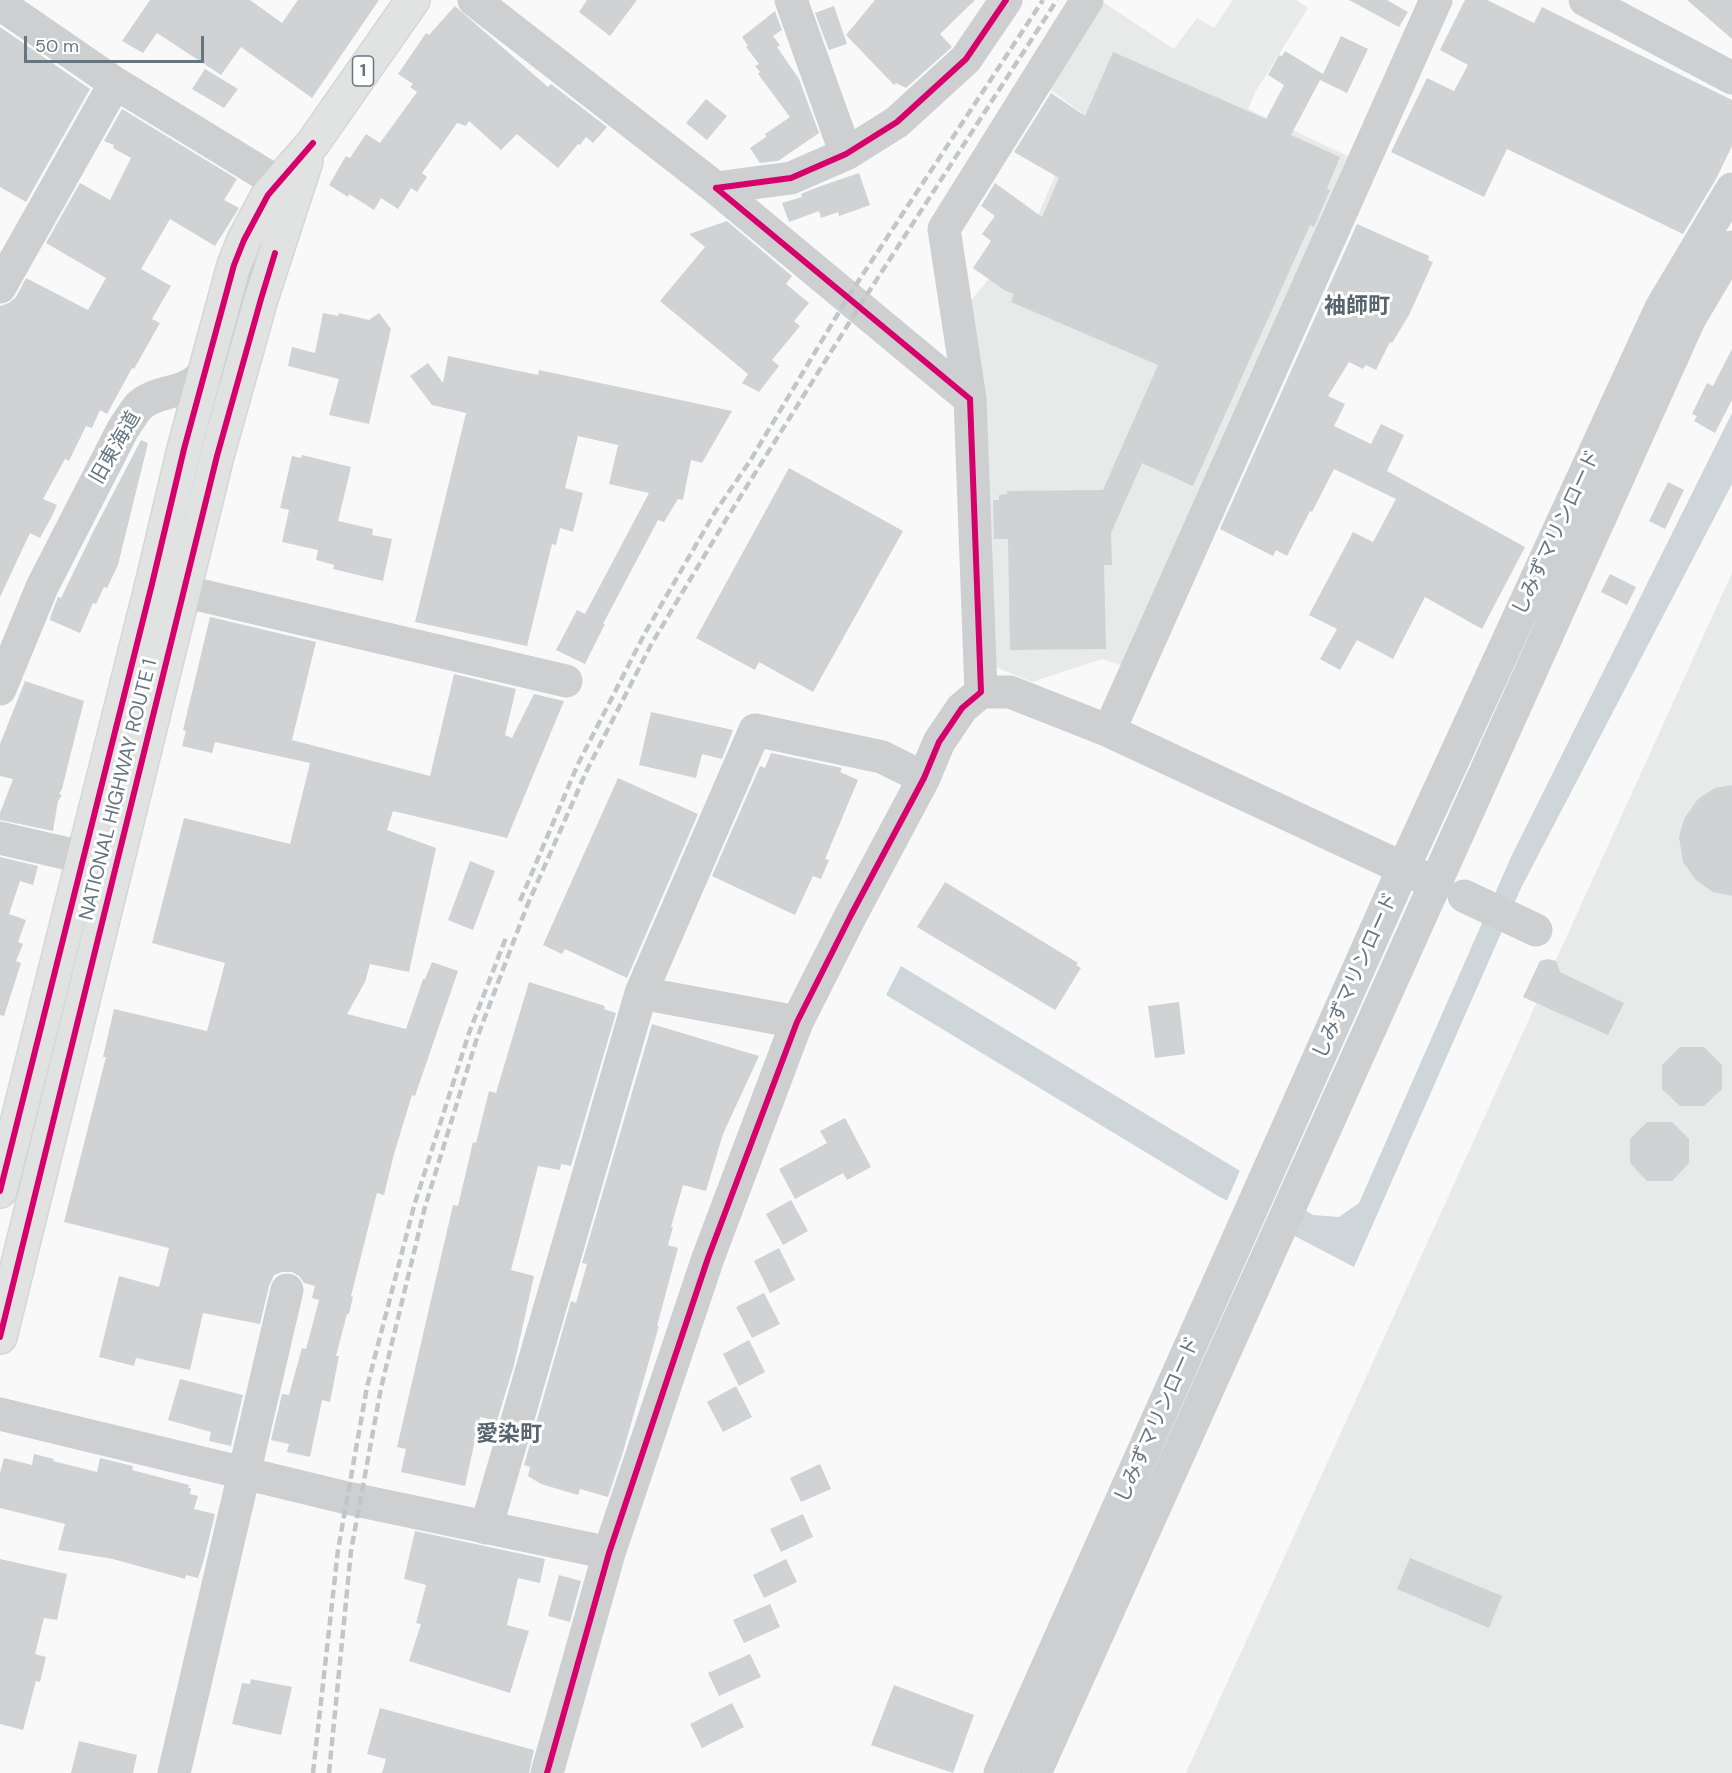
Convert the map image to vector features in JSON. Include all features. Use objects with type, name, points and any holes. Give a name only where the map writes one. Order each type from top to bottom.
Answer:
[{"type":"highway","name":"NATIONAL HIGHWAY ROUTE 1","points":[[0,1337],[217,456],[275,253],[286,188],[313,143],[413,0]]},
{"type":"highway","name":"NATIONAL HIGHWAY ROUTE 1","points":[[0,1191],[184,449],[234,265],[244,240],[268,195],[286,188]]},
{"type":"street","points":[[474,0],[716,188],[970,399]]},
{"type":"street","points":[[791,0],[846,154]]},
{"type":"street","points":[[716,188],[791,178],[846,154],[897,122],[966,59],[1006,0]]},
{"type":"street","points":[[981,692],[970,399],[944,229],[1087,0]]},
{"type":"street","points":[[1109,731],[1436,0]]},
{"type":"street","points":[[1585,0],[1732,78]]},
{"type":"street","points":[[22,8],[115,83],[286,188]]},
{"type":"street","points":[[0,287],[115,83]]},
{"type":"street","name":"しみずマリンロード","points":[[1000,1773],[1403,869],[1660,308],[1732,189]]},
{"type":"street","name":"しみずマリンロード","points":[[1035,1773],[1301,1183],[1450,889],[1689,320],[1732,247]]},
{"type":"street","name":"旧東海道","points":[[0,689],[42,586],[123,429],[139,406],[151,398],[179,390],[193,383],[220,356],[230,341],[257,263],[265,255],[275,253]]},
{"type":"street","points":[[152,584],[566,681]]},
{"type":"street","points":[[547,1773],[609,1553],[708,1258],[797,1022],[924,778],[939,742],[962,708],[981,692],[1010,692],[1109,731],[1536,930]]},
{"type":"street","points":[[486,1528],[641,993],[755,730],[882,757],[924,778]]},
{"type":"street","points":[[0,838],[118,865]]},
{"type":"street","points":[[641,993],[797,1022]]},
{"type":"street","points":[[174,1773],[287,1290]]},
{"type":"street","points":[[0,1414],[243,1474],[609,1553]]},
{"type":"shaded area","points":[[1100,0],[1174,49],[1197,18],[1214,28],[1233,0],[1296,0],[1308,8],[1256,91],[1248,109],[1348,156],[1124,666],[1102,659],[1032,682],[991,665],[965,308],[1035,222],[1082,113],[1044,85]]},
{"type":"shaded area","points":[[1732,413],[1732,484],[1521,888],[1354,1267],[1218,1196],[886,995],[901,966],[1313,1215],[1339,1217],[1359,1203],[1511,857]]},
{"type":"shaded area","points":[[1732,573],[1732,1773],[1186,1773]]},
{"type":"pier","points":[[1241,1168],[1305,1207],[1292,1238],[1226,1203]]},
{"type":"building","points":[[150,0],[250,0],[282,23],[298,0],[379,0],[312,98],[241,47],[221,75],[157,33],[143,53],[122,41]]},
{"type":"building","points":[[587,0],[637,0],[610,36],[579,12]]},
{"type":"building","points":[[875,0],[975,0],[940,34],[952,47],[906,88],[896,83],[894,85],[846,35]]},
{"type":"building","points":[[1349,0],[1387,0],[1408,12],[1399,27]]},
{"type":"building","points":[[1465,0],[1487,0],[1534,23],[1542,7],[1732,100],[1732,146],[1716,179],[1683,234],[1507,149],[1484,197],[1391,152],[1427,78],[1454,91],[1468,65],[1440,50]]},
{"type":"building","points":[[1687,0],[1732,0],[1732,39]]},
{"type":"building","points":[[455,6],[548,87],[551,84],[607,127],[593,143],[586,137],[558,168],[517,134],[501,150],[469,121],[466,126],[457,123],[422,173],[427,177],[417,192],[411,188],[398,209],[381,198],[374,210],[349,194],[348,197],[329,185],[346,156],[350,158],[366,134],[380,143],[417,92],[410,87],[413,84],[398,74],[426,33],[429,35]]},
{"type":"building","points":[[834,6],[847,44],[829,50],[815,13]]},
{"type":"building","points":[[775,11],[782,30],[773,36],[780,45],[777,47],[799,79],[819,133],[778,161],[760,163],[750,148],[766,137],[765,134],[790,117],[758,74],[760,72],[755,66],[759,64],[746,47],[748,46],[742,37]]},
{"type":"building","points":[[0,27],[90,89],[26,202],[0,187]]},
{"type":"building","points":[[1341,36],[1368,49],[1347,93],[1320,80],[1291,135],[1340,157],[1327,188],[1330,190],[1314,227],[1310,225],[1193,486],[1142,463],[1111,533],[1112,565],[1104,565],[1106,649],[1010,650],[1008,539],[994,539],[993,500],[999,500],[999,495],[1007,494],[1007,491],[1103,490],[1158,365],[1011,302],[1014,294],[1004,290],[973,268],[991,241],[982,234],[995,216],[981,206],[995,183],[1042,217],[1059,178],[1014,152],[1051,93],[1085,116],[1113,52],[1266,119],[1284,85],[1268,75],[1279,55],[1282,56],[1285,51],[1323,74]]},
{"type":"building","points":[[205,69],[238,89],[224,108],[192,89]]},
{"type":"building","points":[[706,99],[727,116],[707,140],[686,123]]},
{"type":"building","points":[[122,109],[237,179],[224,200],[239,208],[215,246],[170,219],[141,269],[171,286],[152,319],[160,323],[107,414],[100,410],[92,428],[86,426],[69,461],[65,459],[43,499],[57,505],[52,516],[40,538],[30,533],[0,597],[0,306],[16,297],[26,278],[88,310],[106,278],[46,243],[80,183],[110,200],[131,158],[113,148],[114,145],[104,141]]},
{"type":"building","points":[[859,173],[870,205],[839,216],[838,212],[821,218],[819,211],[789,222],[782,203],[802,197],[801,194],[818,187]]},
{"type":"building","points":[[727,221],[792,276],[786,284],[809,303],[794,321],[800,326],[772,360],[779,366],[759,392],[742,383],[748,374],[660,301],[705,247],[689,234]]},
{"type":"building","points":[[1357,224],[1429,256],[1428,260],[1433,262],[1409,315],[1392,343],[1390,342],[1376,370],[1366,365],[1363,369],[1349,362],[1328,396],[1345,404],[1334,426],[1371,444],[1381,424],[1404,435],[1387,471],[1525,547],[1482,629],[1425,597],[1393,659],[1357,640],[1340,670],[1320,659],[1337,629],[1309,615],[1353,532],[1373,542],[1396,499],[1334,469],[1287,556],[1276,550],[1273,556],[1220,529]]},
{"type":"building","points":[[323,313],[338,316],[339,313],[369,320],[379,313],[391,329],[369,424],[329,415],[339,379],[288,366],[292,347],[315,353]]},
{"type":"building","points":[[1732,349],[1732,400],[1715,433],[1694,421],[1697,416],[1692,414],[1707,383],[1713,386]]},
{"type":"building","points":[[448,356],[538,375],[539,370],[732,411],[702,463],[691,460],[683,500],[678,499],[664,522],[658,520],[603,624],[605,624],[585,664],[556,650],[577,610],[585,614],[649,493],[609,484],[618,445],[578,436],[565,488],[583,493],[573,532],[560,528],[556,545],[552,544],[527,646],[415,622],[466,413],[432,405],[410,376],[428,363],[443,383]]},
{"type":"building","points":[[141,440],[148,443],[118,565],[107,588],[104,587],[96,604],[93,603],[80,633],[50,620],[51,615],[58,597],[61,598]]},
{"type":"building","points":[[302,455],[351,467],[338,521],[373,529],[372,535],[392,539],[383,581],[333,569],[334,565],[316,560],[318,550],[282,542],[289,510],[280,508],[292,456],[301,458]]},
{"type":"building","points":[[789,468],[903,531],[813,692],[759,662],[755,670],[696,638]]},
{"type":"building","points":[[1668,482],[1684,490],[1665,529],[1649,521]]},
{"type":"building","points":[[1610,574],[1636,587],[1627,605],[1601,592]]},
{"type":"building","points":[[210,617],[316,642],[292,740],[430,776],[454,674],[516,689],[505,735],[512,738],[534,694],[564,701],[507,838],[393,811],[387,830],[436,848],[409,972],[370,964],[365,982],[347,1014],[406,1029],[423,979],[432,962],[458,971],[415,1096],[412,1095],[384,1195],[377,1193],[351,1296],[353,1297],[349,1314],[347,1314],[336,1356],[339,1356],[330,1402],[322,1400],[310,1457],[287,1452],[289,1444],[271,1440],[282,1394],[289,1395],[302,1348],[306,1349],[319,1300],[312,1298],[315,1286],[304,1283],[292,1272],[274,1275],[260,1324],[203,1313],[190,1370],[136,1358],[134,1366],[99,1357],[119,1276],[159,1287],[169,1248],[64,1222],[106,1057],[103,1057],[114,1009],[207,1031],[225,963],[152,943],[184,818],[290,844],[310,763],[215,742],[212,753],[182,746],[186,731],[183,730]]},
{"type":"building","points":[[25,681],[84,701],[59,794],[62,795],[58,801],[53,831],[0,820],[0,813],[13,779],[0,776],[0,744]]},
{"type":"building","points":[[651,712],[733,730],[722,759],[702,754],[696,778],[639,765]]},
{"type":"building","points":[[771,753],[842,768],[840,772],[858,780],[825,859],[829,860],[821,879],[813,876],[795,915],[712,876],[760,766],[765,768]]},
{"type":"building","points":[[618,778],[698,814],[627,978],[565,949],[562,954],[543,945]]},
{"type":"building","points":[[1732,785],[1732,896],[1713,892],[1696,880],[1683,862],[1679,837],[1684,819],[1698,799],[1715,788]]},
{"type":"building","points":[[0,857],[38,866],[33,885],[20,881],[9,914],[26,920],[18,942],[23,944],[16,961],[21,963],[4,1016],[0,1015]]},
{"type":"building","points":[[470,861],[495,871],[473,930],[448,920]]},
{"type":"building","points":[[945,882],[1078,963],[1076,965],[1081,968],[1055,1010],[917,927]]},
{"type":"building","points":[[1548,959],[1556,961],[1560,972],[1624,1003],[1608,1035],[1523,997],[1540,961]]},
{"type":"building","points":[[529,982],[605,1006],[604,1009],[616,1013],[571,1166],[561,1164],[560,1170],[538,1166],[511,1270],[534,1276],[514,1365],[497,1421],[480,1417],[465,1486],[401,1472],[406,1449],[397,1447],[453,1205],[458,1206],[473,1142],[476,1143],[489,1091],[496,1093]]},
{"type":"building","points":[[1179,1002],[1185,1054],[1155,1058],[1148,1006]]},
{"type":"building","points":[[652,1024],[759,1056],[723,1134],[706,1191],[683,1185],[668,1245],[678,1248],[657,1326],[659,1326],[608,1497],[580,1489],[578,1495],[541,1484],[528,1476],[530,1467],[524,1465],[571,1301],[576,1303],[587,1264],[582,1263]]},
{"type":"building","points":[[1680,1047],[1704,1047],[1722,1065],[1722,1089],[1704,1106],[1680,1106],[1662,1089],[1662,1065]]},
{"type":"building","points":[[845,1118],[871,1167],[847,1180],[843,1173],[795,1199],[779,1169],[827,1143],[820,1131]]},
{"type":"building","points":[[1647,1122],[1672,1122],[1689,1139],[1689,1163],[1672,1181],[1647,1181],[1630,1163],[1630,1139]]},
{"type":"building","points":[[791,1200],[808,1231],[783,1245],[766,1214]]},
{"type":"building","points":[[779,1248],[795,1280],[770,1293],[754,1261]]},
{"type":"building","points":[[764,1293],[780,1324],[752,1338],[736,1307]]},
{"type":"building","points":[[749,1340],[765,1372],[739,1386],[723,1354]]},
{"type":"building","points":[[180,1379],[243,1395],[231,1446],[209,1441],[211,1432],[168,1420]]},
{"type":"building","points":[[736,1386],[752,1417],[723,1432],[707,1402]]},
{"type":"building","points":[[34,1454],[97,1472],[100,1458],[133,1466],[132,1470],[189,1485],[190,1494],[198,1496],[194,1509],[215,1514],[198,1578],[186,1575],[185,1579],[113,1559],[58,1550],[65,1524],[0,1508],[0,1473],[4,1458],[32,1465]]},
{"type":"building","points":[[820,1464],[831,1489],[801,1502],[790,1478]]},
{"type":"building","points":[[803,1514],[813,1537],[781,1552],[770,1529]]},
{"type":"building","points":[[415,1531],[545,1559],[540,1583],[518,1578],[507,1625],[529,1631],[510,1693],[409,1661],[421,1624],[416,1623],[426,1585],[404,1579]]},
{"type":"building","points":[[1410,1558],[1502,1596],[1489,1628],[1397,1589]]},
{"type":"building","points":[[0,1559],[67,1574],[57,1620],[44,1618],[35,1654],[46,1657],[40,1682],[36,1681],[23,1730],[0,1724]]},
{"type":"building","points":[[786,1559],[797,1582],[764,1598],[753,1575]]},
{"type":"building","points":[[559,1575],[581,1581],[570,1622],[548,1616]]},
{"type":"building","points":[[770,1604],[780,1627],[744,1643],[733,1620]]},
{"type":"building","points":[[750,1654],[761,1677],[719,1696],[708,1673]]},
{"type":"building","points":[[251,1679],[292,1687],[281,1735],[232,1724],[242,1683],[250,1684]]},
{"type":"building","points":[[894,1685],[974,1715],[953,1773],[871,1745]]},
{"type":"building","points":[[732,1703],[744,1727],[702,1748],[690,1724]]},
{"type":"building","points":[[380,1708],[534,1750],[529,1773],[382,1773],[386,1759],[367,1754]]},
{"type":"building","points":[[79,1741],[137,1755],[133,1773],[71,1773]]},
{"type":"railway","points":[[520,901],[578,764],[645,633],[715,512],[750,461],[848,297],[1043,0]]},
{"type":"railway","points":[[329,1773],[351,1551],[381,1388],[425,1207],[477,1038],[527,906],[587,770],[652,643],[859,307],[1057,0]]},
{"type":"railway","points":[[313,1773],[338,1550],[367,1387],[414,1206],[469,1033],[507,935]]},
{"type":"cycle path","points":[[716,188],[791,178],[846,154],[897,122],[966,59],[1006,0]]},
{"type":"cycle path","points":[[0,1191],[184,449],[234,265],[244,240],[268,195],[313,143]]},
{"type":"cycle path","points":[[716,188],[970,399]]},
{"type":"cycle path","points":[[0,1337],[217,456],[275,253]]},
{"type":"cycle path","points":[[547,1773],[609,1553],[708,1258],[797,1022],[924,778],[939,742],[962,708],[981,692],[970,399]]},
{"type":"district","name":"袖師町","points":[[1357,307]]},
{"type":"district","name":"愛染町","points":[[509,1435]]}]
